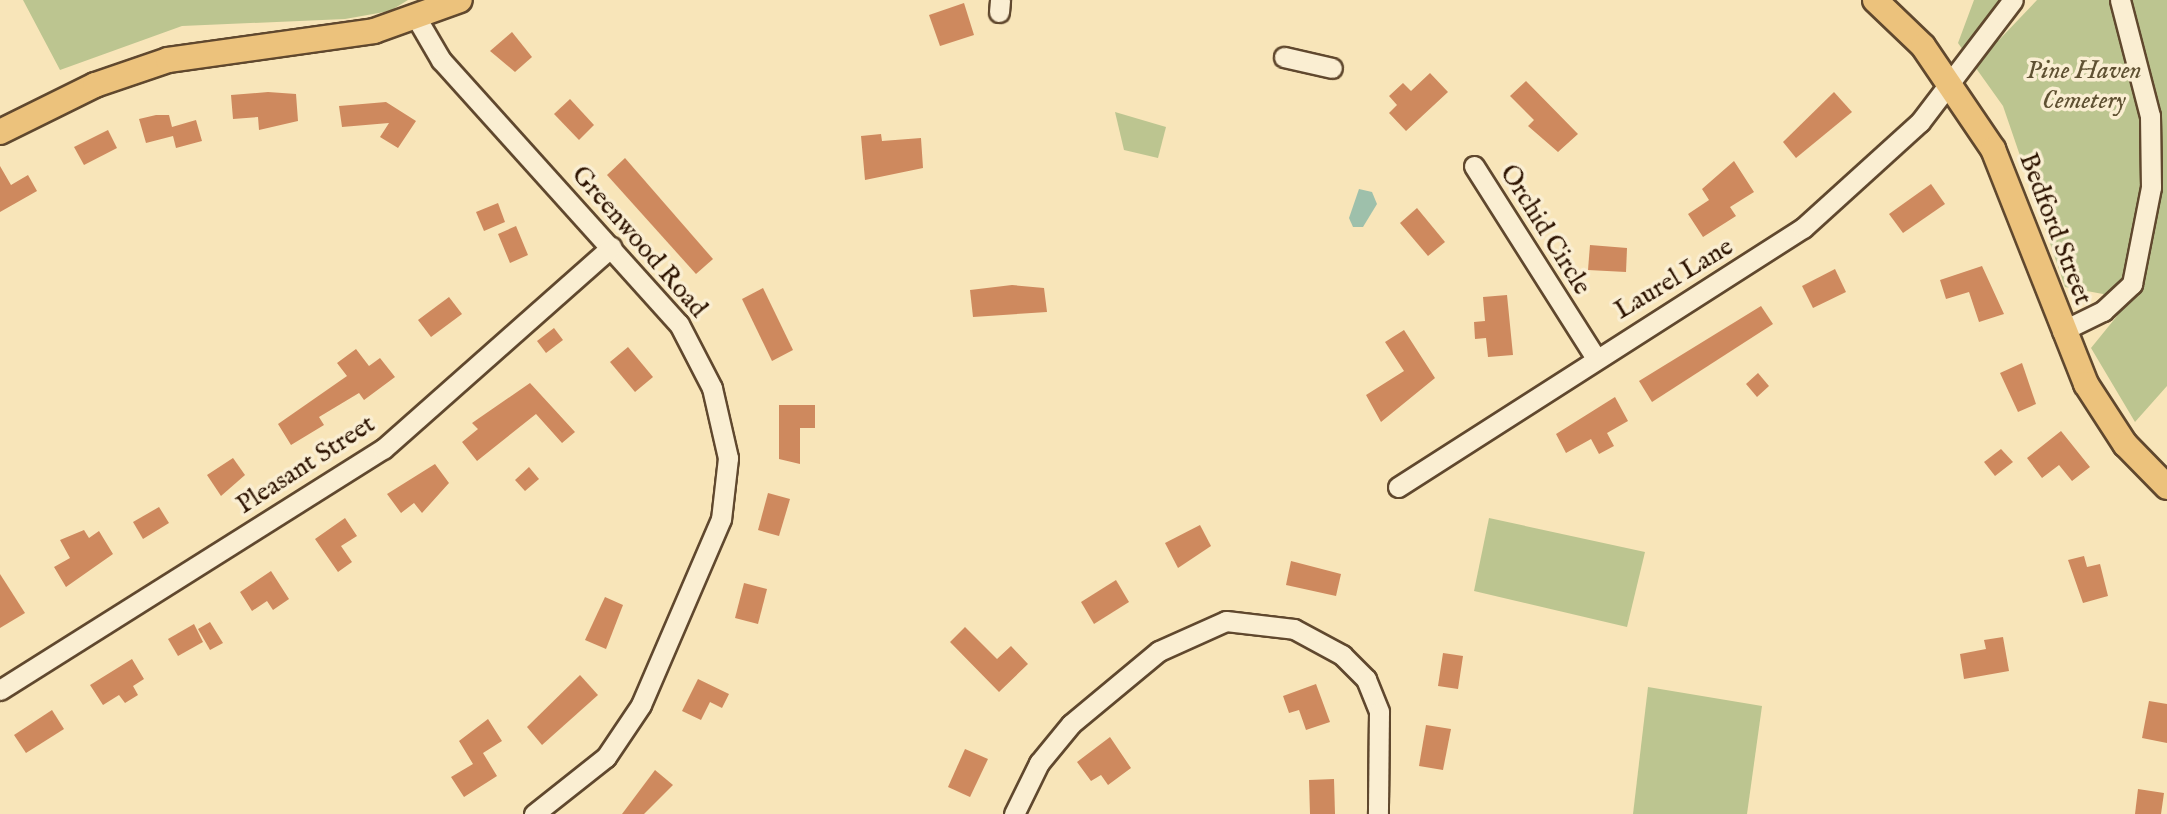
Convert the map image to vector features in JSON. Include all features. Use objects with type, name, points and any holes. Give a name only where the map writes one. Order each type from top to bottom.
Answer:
[{"type":"main road","name":"Bedford Street","points":[[1875,0],[1951,84],[2008,182],[2062,331],[2100,412],[2167,487]]},
{"type":"main road","points":[[0,132],[95,85],[169,60],[355,35],[417,19],[456,1]]},
{"type":"street","name":"Laurel Lane","points":[[1398,487],[1595,357],[1803,228],[1910,131],[1951,84],[2013,0]]},
{"type":"street","points":[[2062,331],[2103,311],[2132,285],[2159,189],[2150,116],[2120,0]]},
{"type":"street","name":"Greenwood Road","points":[[417,19],[441,60],[679,324],[712,388],[727,458],[721,519],[628,727],[606,757],[534,814]]},
{"type":"street","points":[[1284,57],[1332,68]]},
{"type":"street","name":"Orchid Circle","points":[[1474,166],[1595,357]]},
{"type":"street","name":"Pleasant Street","points":[[0,690],[383,449],[611,247]]},
{"type":"street","points":[[1014,814],[1039,764],[1071,724],[1159,651],[1226,621],[1294,629],[1360,671],[1379,712],[1378,814]]},
{"type":"green space","points":[[23,0],[408,0],[390,11],[345,19],[182,26],[60,70]]},
{"type":"green space","name":"Pine Haven Cemetery","points":[[1974,0],[2013,0],[1998,41],[2037,0],[2167,0],[2167,386],[2135,422],[2091,348],[2117,316],[2103,294],[2065,287],[2003,106],[1958,43]]},
{"type":"green space","points":[[1115,112],[1166,127],[1158,158],[1124,150]]},
{"type":"green space","points":[[1489,518],[1645,552],[1627,627],[1474,591]]},
{"type":"green space","points":[[1648,687],[1762,706],[1747,814],[1633,814]]},
{"type":"shaded area","points":[[1359,189],[1372,192],[1377,204],[1363,227],[1353,227],[1349,218]]},
{"type":"building","points":[[964,3],[974,35],[940,46],[929,15]]},
{"type":"building","points":[[512,32],[532,57],[515,72],[490,51]]},
{"type":"building","points":[[1430,73],[1448,92],[1406,131],[1389,113],[1397,105],[1389,96],[1403,83],[1411,91]]},
{"type":"building","points":[[1526,81],[1578,134],[1558,152],[1528,126],[1534,120],[1510,96]]},
{"type":"building","points":[[268,92],[296,94],[298,121],[259,130],[258,117],[233,119],[231,95]]},
{"type":"building","points":[[1834,92],[1852,112],[1796,158],[1783,142]]},
{"type":"building","points":[[570,99],[594,125],[579,140],[554,114]]},
{"type":"building","points":[[386,102],[416,121],[398,148],[380,137],[389,123],[342,127],[339,106]]},
{"type":"building","points":[[169,115],[172,127],[196,120],[202,141],[176,148],[173,136],[146,143],[139,119]]},
{"type":"building","points":[[108,130],[117,148],[84,165],[74,147]]},
{"type":"building","points":[[881,134],[882,141],[921,138],[923,168],[865,180],[861,136]]},
{"type":"building","points":[[625,158],[713,259],[696,274],[607,175]]},
{"type":"building","points":[[1734,161],[1754,192],[1730,207],[1736,216],[1703,237],[1688,214],[1709,200],[1702,189]]},
{"type":"building","points":[[0,166],[11,185],[28,175],[37,191],[0,212]]},
{"type":"building","points":[[1931,184],[1945,204],[1903,233],[1889,214]]},
{"type":"building","points":[[498,203],[505,222],[484,231],[476,212]]},
{"type":"building","points":[[1417,208],[1445,242],[1428,256],[1400,223]]},
{"type":"building","points":[[516,226],[528,255],[510,263],[498,234]]},
{"type":"building","points":[[1590,245],[1627,248],[1626,272],[1588,270]]},
{"type":"building","points":[[1982,266],[2004,314],[1979,322],[1969,292],[1946,299],[1940,280]]},
{"type":"building","points":[[1835,269],[1846,292],[1813,308],[1802,286]]},
{"type":"building","points":[[1012,285],[1044,288],[1047,312],[973,317],[970,290]]},
{"type":"building","points":[[763,288],[793,350],[772,361],[742,299]]},
{"type":"building","points":[[1507,295],[1513,355],[1488,357],[1486,338],[1475,339],[1474,322],[1485,321],[1483,297]]},
{"type":"building","points":[[449,297],[462,314],[431,337],[418,320]]},
{"type":"building","points":[[1761,306],[1773,324],[1652,402],[1639,381]]},
{"type":"building","points":[[554,328],[563,340],[546,353],[537,341]]},
{"type":"building","points":[[1404,330],[1435,378],[1381,422],[1366,395],[1404,371],[1385,342]]},
{"type":"building","points":[[628,347],[653,377],[635,392],[610,362]]},
{"type":"building","points":[[356,349],[369,366],[380,358],[395,377],[364,400],[359,393],[319,417],[324,425],[291,445],[278,424],[347,376],[337,363]]},
{"type":"building","points":[[2022,363],[2036,404],[2018,412],[2000,373]]},
{"type":"building","points":[[1758,373],[1769,386],[1757,397],[1746,384]]},
{"type":"building","points":[[530,383],[575,432],[562,443],[536,414],[477,461],[462,442],[478,429],[472,423]]},
{"type":"building","points":[[1615,397],[1628,421],[1607,433],[1614,446],[1599,454],[1591,439],[1566,453],[1556,434]]},
{"type":"building","points":[[779,405],[815,405],[815,428],[800,428],[800,464],[779,459]]},
{"type":"building","points":[[2061,431],[2090,467],[2072,481],[2059,465],[2042,478],[2027,458]]},
{"type":"building","points":[[2001,449],[2013,462],[1995,476],[1984,462]]},
{"type":"building","points":[[233,458],[245,475],[221,496],[207,475]]},
{"type":"building","points":[[435,464],[449,483],[422,513],[414,503],[401,513],[387,494]]},
{"type":"building","points":[[529,467],[539,479],[525,491],[515,480]]},
{"type":"building","points":[[768,493],[790,499],[779,536],[758,530]]},
{"type":"building","points":[[159,507],[169,523],[143,539],[133,522]]},
{"type":"building","points":[[345,518],[357,536],[341,546],[352,562],[338,572],[315,539]]},
{"type":"building","points":[[1200,525],[1211,546],[1178,568],[1165,543]]},
{"type":"building","points":[[84,530],[89,538],[99,531],[113,554],[66,587],[54,567],[70,558],[60,540]]},
{"type":"building","points":[[2084,556],[2087,567],[2100,564],[2108,596],[2083,603],[2068,560]]},
{"type":"building","points":[[1291,561],[1341,574],[1336,596],[1286,585]]},
{"type":"building","points":[[271,571],[289,599],[273,610],[267,601],[252,611],[240,592]]},
{"type":"building","points":[[0,574],[25,613],[0,628]]},
{"type":"building","points":[[1116,580],[1129,602],[1094,624],[1081,602]]},
{"type":"building","points":[[744,583],[767,589],[758,624],[735,618]]},
{"type":"building","points":[[605,597],[623,605],[606,649],[585,640]]},
{"type":"building","points":[[210,622],[223,643],[210,650],[198,629]]},
{"type":"building","points":[[194,624],[203,642],[178,656],[168,639]]},
{"type":"building","points":[[965,627],[997,659],[1011,646],[1028,664],[999,692],[950,642]]},
{"type":"building","points":[[2003,637],[2009,671],[1964,679],[1960,654],[1986,649],[1984,640]]},
{"type":"building","points":[[1443,653],[1463,656],[1458,689],[1438,686]]},
{"type":"building","points":[[132,659],[144,679],[133,686],[138,695],[125,703],[119,695],[103,705],[90,685]]},
{"type":"building","points":[[580,675],[598,695],[542,745],[527,727]]},
{"type":"building","points":[[698,679],[729,694],[722,708],[710,702],[701,720],[682,711]]},
{"type":"building","points":[[1316,684],[1330,722],[1306,730],[1299,710],[1289,713],[1283,696]]},
{"type":"building","points":[[2149,701],[2167,704],[2167,743],[2142,738]]},
{"type":"building","points":[[52,710],[64,729],[26,753],[14,735]]},
{"type":"building","points":[[488,719],[502,741],[483,753],[497,776],[464,797],[451,777],[473,764],[459,741]]},
{"type":"building","points":[[1426,725],[1451,729],[1443,770],[1419,766]]},
{"type":"building","points":[[1110,737],[1131,768],[1108,785],[1101,775],[1091,781],[1077,762]]},
{"type":"building","points":[[965,749],[988,759],[970,797],[948,787]]},
{"type":"building","points":[[655,770],[673,785],[644,814],[622,814]]},
{"type":"building","points":[[1334,779],[1335,814],[1310,814],[1309,780]]},
{"type":"building","points":[[2138,789],[2164,793],[2161,814],[2135,814]]}]
